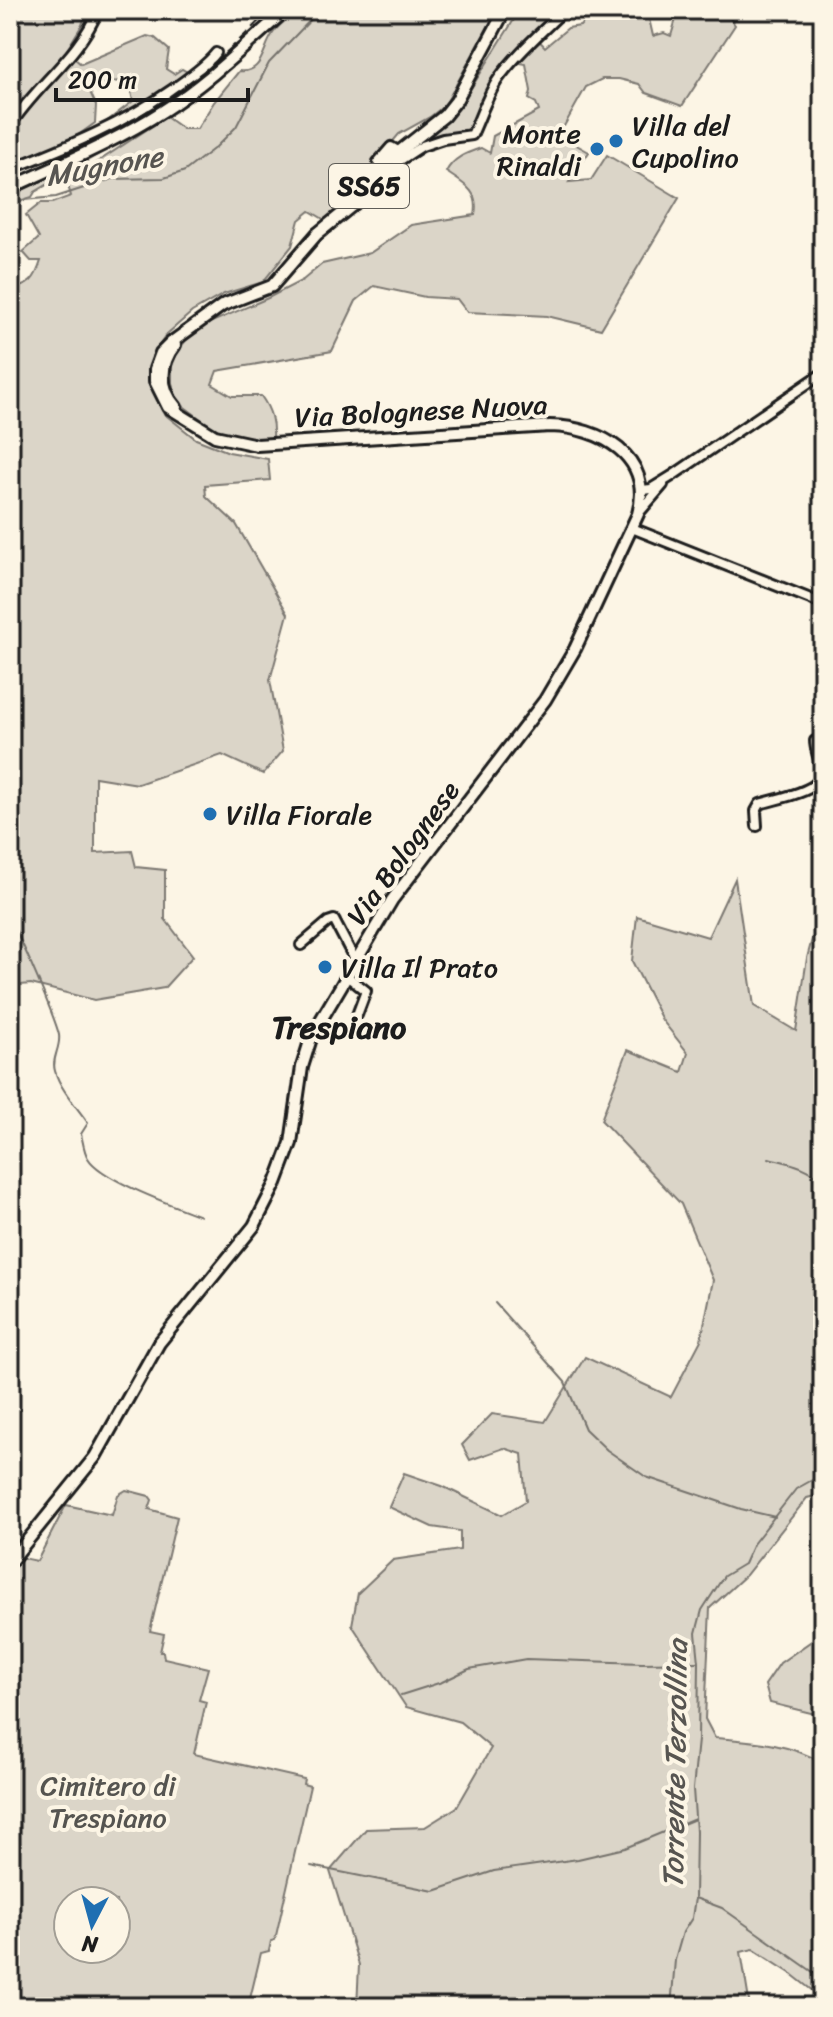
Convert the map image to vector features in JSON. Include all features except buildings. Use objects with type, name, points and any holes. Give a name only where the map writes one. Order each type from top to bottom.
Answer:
[{"type":"main road","points":[[10,188],[161,112],[197,87],[286,10]]},
{"type":"main road","name":"Via Bolognese Nuova","points":[[505,10],[456,101],[444,116],[394,155],[354,204],[317,234],[272,286],[223,305],[196,324],[169,354],[163,383],[171,401],[200,429],[235,442],[257,445],[566,427],[593,434],[617,447],[635,468],[647,493]]},
{"type":"main road","name":"Via Bolognese","points":[[10,1562],[95,1457],[159,1343],[254,1226],[276,1183],[291,1143],[307,1047],[392,900],[545,700],[575,649],[647,493]]},
{"type":"street","points":[[10,126],[83,40],[98,10]]},
{"type":"street","points":[[394,155],[399,161],[422,146],[472,135],[499,78],[564,10]]},
{"type":"street","points":[[10,169],[69,146],[134,115],[189,78],[216,53]]},
{"type":"street","points":[[647,493],[823,373]]},
{"type":"street","points":[[632,528],[823,604]]},
{"type":"street","points":[[757,826],[756,811],[760,804],[799,794],[818,782],[822,775],[815,741],[823,737]]},
{"type":"street","points":[[301,945],[334,920],[356,962]]},
{"type":"street","points":[[347,976],[366,991],[357,1015]]},
{"type":"green space","points":[[10,10],[82,10],[86,13],[66,51],[81,64],[147,36],[155,38],[169,50],[166,69],[174,74],[182,69],[189,73],[159,96],[103,129],[101,126],[133,101],[129,82],[98,86],[90,92],[96,105],[95,123],[67,143],[10,172]]},
{"type":"green space","points":[[298,10],[497,10],[445,105],[399,134],[378,159],[374,171],[325,220],[310,211],[299,220],[292,246],[263,282],[224,294],[192,312],[167,334],[152,356],[152,382],[163,413],[196,439],[229,452],[268,459],[270,480],[205,485],[206,496],[236,524],[288,614],[270,680],[283,751],[263,774],[222,755],[138,784],[95,777],[95,853],[132,851],[136,867],[165,870],[165,919],[193,956],[164,988],[94,1000],[31,984],[10,986],[10,289],[31,281],[41,261],[31,261],[23,252],[39,238],[26,215],[41,203],[52,203],[71,196],[67,182],[166,117],[183,129],[197,129],[239,71],[247,71],[258,64],[274,32]]},
{"type":"green space","points":[[520,10],[559,10],[533,34],[545,47],[568,28],[580,26],[589,16],[623,20],[628,10],[647,10],[653,36],[664,33],[671,36],[676,19],[684,10],[724,10],[735,25],[682,106],[646,93],[639,84],[602,79],[586,87],[559,135],[589,152],[569,182],[591,180],[607,155],[679,198],[601,329],[547,316],[467,312],[457,299],[425,297],[374,286],[356,301],[332,351],[217,371],[212,384],[232,396],[261,396],[271,416],[273,439],[241,437],[213,428],[178,402],[172,383],[172,366],[187,339],[207,324],[303,280],[322,264],[370,253],[411,225],[475,215],[473,194],[446,172],[456,160],[470,152],[481,148],[490,153],[493,136],[539,111],[536,103],[529,99],[531,91],[526,64],[510,61],[471,133],[456,135],[401,157],[415,141],[434,133],[458,109]]},
{"type":"green space","points":[[114,145],[35,192],[32,197],[10,204],[10,196]]},
{"type":"green space","points":[[735,879],[754,1006],[796,1031],[807,958],[823,898],[823,1494],[807,1498],[746,1575],[710,1608],[705,1719],[715,1738],[784,1747],[823,1763],[823,1835],[817,1852],[823,1853],[823,1999],[753,1949],[741,1952],[750,2007],[357,2007],[359,1965],[330,1871],[366,1829],[425,1827],[457,1807],[491,1748],[460,1722],[406,1707],[352,1625],[358,1593],[393,1560],[460,1550],[460,1531],[432,1527],[389,1507],[404,1473],[442,1486],[502,1515],[526,1501],[522,1454],[504,1448],[470,1460],[462,1445],[492,1414],[545,1422],[585,1357],[671,1397],[701,1340],[713,1280],[681,1204],[601,1120],[628,1050],[682,1072],[688,1053],[662,1020],[632,961],[637,916],[708,937]]},
{"type":"green space","name":"Cimitero di Trespiano","points":[[126,1490],[149,1496],[152,1500],[149,1509],[177,1517],[150,1631],[164,1634],[160,1652],[163,1652],[164,1658],[208,1668],[199,1700],[206,1702],[194,1754],[304,1779],[303,1784],[310,1786],[275,1940],[271,1941],[269,1951],[261,1953],[248,2007],[10,2007],[10,1569],[18,1557],[37,1561],[66,1505],[112,1515],[118,1495]]},
{"type":"green space","points":[[823,1633],[823,1711],[815,1714],[770,1703],[765,1685],[780,1663]]},
{"type":"waterway","name":"Mugnone","points":[[10,206],[24,200],[56,197],[112,179],[164,178],[185,171],[236,127],[269,63],[320,10]]},
{"type":"waterway","points":[[10,922],[28,957],[59,1035],[55,1071],[88,1123],[81,1134],[88,1158],[107,1175],[200,1216]]},
{"type":"waterway","points":[[769,1158],[805,1169],[823,1182]]},
{"type":"waterway","points":[[495,1303],[565,1382],[585,1429],[607,1450],[646,1477],[741,1509],[775,1517]]},
{"type":"waterway","points":[[10,1452],[15,1466]]},
{"type":"waterway","name":"Torrente Terzollina","points":[[671,2007],[675,1960],[683,1932],[692,1918],[695,1898],[693,1789],[698,1740],[699,1662],[696,1633],[702,1610],[724,1576],[744,1564],[753,1544],[796,1489],[823,1474]]},
{"type":"waterway","points":[[401,1695],[442,1682],[469,1669],[526,1659],[698,1662]]},
{"type":"waterway","points":[[311,1866],[434,1891],[494,1871],[578,1859],[625,1848],[695,1819]]},
{"type":"waterway","points":[[695,1898],[722,1908],[813,1972],[823,1971]]},
{"type":"railway","points":[[10,180],[82,147],[149,110],[211,65],[269,10]]},
{"type":"place","name":"Villa del Cupolino","points":[[616,141]]},
{"type":"place","name":"Monte Rinaldi","points":[[597,149]]},
{"type":"place","name":"Villa Fiorale","points":[[210,814]]},
{"type":"place","name":"Villa Il Prato","points":[[325,967]]},
{"type":"district","name":"Trespiano","points":[[339,1027]]}]
